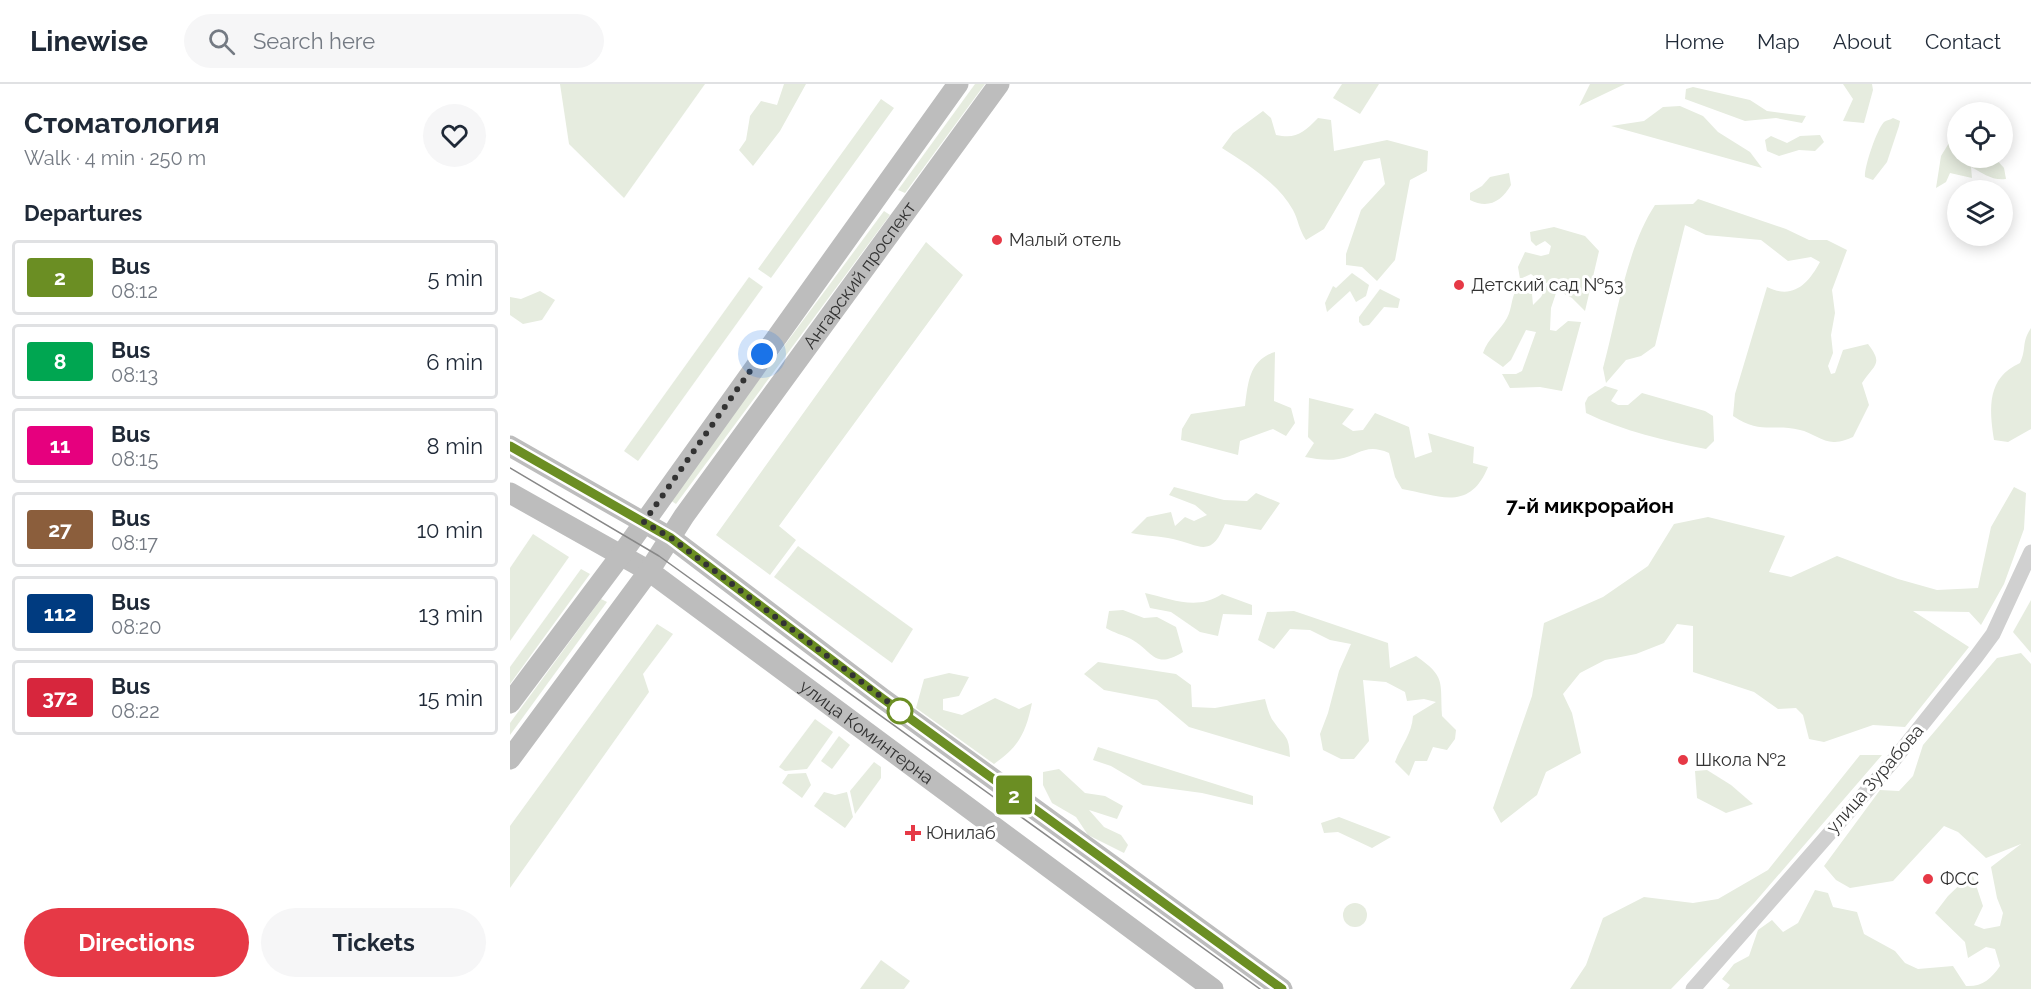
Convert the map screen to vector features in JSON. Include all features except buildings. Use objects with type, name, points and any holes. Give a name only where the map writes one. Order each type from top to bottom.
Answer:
[{"type":"street","name":"Ангарский проспект","points":[[510,703],[621,555],[958,84]]},
{"type":"street","name":"Ангарский проспект","points":[[510,759],[649,571],[684,516],[999,84]]},
{"type":"street","points":[[878,194],[906,214]]},
{"type":"street","points":[[510,446],[671,538],[882,698],[1282,989]]},
{"type":"street","name":"улица Коминтерна","points":[[510,493],[582,536],[649,571],[999,833],[1213,989]]},
{"type":"street","name":"улица Зурабова","points":[[1693,989],[1893,761],[1976,657],[1993,634],[2031,552]]},
{"type":"shaded area","points":[[560,84],[705,84],[624,198],[569,144]]},
{"type":"shaded area","points":[[784,84],[806,84],[780,131],[753,166],[739,150],[746,140],[750,116],[761,101],[777,105]]},
{"type":"shaded area","points":[[975,84],[985,84],[905,193],[898,190]]},
{"type":"shaded area","points":[[1342,84],[1379,84],[1360,114],[1333,98]]},
{"type":"shaded area","points":[[1590,84],[1625,84],[1579,106]]},
{"type":"shaded area","points":[[1843,84],[1872,84],[1873,90],[1864,123],[1843,121],[1853,99]]},
{"type":"shaded area","points":[[1693,87],[1750,100],[1767,111],[1806,116],[1802,123],[1776,118],[1745,121],[1685,99],[1686,89]]},
{"type":"shaded area","points":[[881,99],[894,108],[771,278],[758,269]]},
{"type":"shaded area","points":[[1680,106],[1703,116],[1718,132],[1750,152],[1762,168],[1611,126],[1644,121],[1663,107]]},
{"type":"shaded area","points":[[1263,111],[1271,118],[1276,135],[1283,136],[1299,134],[1318,118],[1331,120],[1334,151],[1387,140],[1428,151],[1427,171],[1410,180],[1395,260],[1377,281],[1362,267],[1346,265],[1346,254],[1361,210],[1385,184],[1380,158],[1364,161],[1324,229],[1306,240],[1293,210],[1279,191],[1261,175],[1222,148],[1233,133]]},
{"type":"shaded area","points":[[1893,118],[1900,121],[1887,162],[1873,180],[1865,177],[1878,132],[1884,122]]},
{"type":"shaded area","points":[[1820,135],[1824,142],[1815,151],[1799,150],[1779,156],[1767,151],[1765,140],[1771,136],[1787,143],[1800,136]]},
{"type":"shaded area","points":[[1947,146],[1947,168],[1971,168],[1972,178],[1950,173],[1946,182],[1936,188],[1941,156]]},
{"type":"shaded area","points":[[1973,168],[2004,168],[2006,179],[1992,178]]},
{"type":"shaded area","points":[[1509,173],[1511,185],[1498,200],[1483,204],[1470,200],[1470,193],[1482,186],[1490,177]]},
{"type":"shaded area","points":[[1698,199],[1786,229],[1809,240],[1827,240],[1847,250],[1832,290],[1835,313],[1831,335],[1833,353],[1828,366],[1831,374],[1835,373],[1843,350],[1868,344],[1876,356],[1876,364],[1862,383],[1869,405],[1853,437],[1840,442],[1831,442],[1791,428],[1752,425],[1733,416],[1735,394],[1767,287],[1785,292],[1799,288],[1820,262],[1811,257],[1788,261],[1761,240],[1706,235],[1685,225],[1655,346],[1641,356],[1626,360],[1606,383],[1603,368],[1618,306],[1629,262],[1645,223],[1655,205],[1693,204]]},
{"type":"shaded area","points":[[884,211],[890,215],[676,504],[670,500]]},
{"type":"shaded area","points":[[1554,227],[1585,236],[1599,251],[1585,311],[1572,298],[1557,290],[1551,308],[1550,330],[1556,331],[1568,321],[1581,322],[1562,391],[1540,387],[1510,388],[1502,374],[1516,374],[1522,371],[1536,332],[1526,330],[1511,360],[1503,367],[1483,353],[1507,318],[1516,290],[1532,294],[1533,305],[1541,297],[1548,283],[1541,282],[1531,274],[1520,279],[1518,267],[1525,252],[1541,256],[1549,254],[1551,246],[1545,241],[1536,246],[1531,241],[1530,232]]},
{"type":"shaded area","points":[[926,242],[963,275],[779,526],[796,540],[770,575],[716,535]]},
{"type":"shaded area","points":[[1352,273],[1369,285],[1366,296],[1356,302],[1350,291],[1327,312],[1325,303],[1333,286],[1336,288]]},
{"type":"shaded area","points":[[749,277],[763,287],[638,461],[624,451]]},
{"type":"shaded area","points":[[1380,289],[1400,299],[1398,308],[1384,307],[1369,325],[1363,326],[1359,322],[1359,317]]},
{"type":"shaded area","points":[[540,291],[555,300],[542,320],[523,324],[510,315],[510,297],[521,299]]},
{"type":"shaded area","points":[[2031,328],[2031,429],[2008,442],[1994,440],[1991,405],[1996,385],[2009,369],[2020,363]]},
{"type":"shaded area","points":[[1275,352],[1274,401],[1291,408],[1295,423],[1286,436],[1273,429],[1240,441],[1238,455],[1181,440],[1182,429],[1191,414],[1245,406],[1251,373],[1260,361]]},
{"type":"shaded area","points":[[1605,386],[1618,390],[1611,401],[1618,405],[1628,405],[1642,393],[1705,411],[1713,416],[1714,441],[1706,449],[1691,446],[1630,430],[1586,413],[1585,403],[1588,397]]},
{"type":"shaded area","points":[[1309,398],[1354,409],[1342,424],[1353,431],[1363,430],[1375,413],[1409,427],[1415,458],[1432,452],[1428,433],[1474,447],[1473,463],[1488,467],[1472,491],[1462,496],[1440,497],[1402,489],[1395,477],[1389,453],[1381,450],[1368,449],[1334,460],[1305,457],[1314,443],[1308,437]]},
{"type":"shaded area","points":[[1174,487],[1224,500],[1247,501],[1256,493],[1280,503],[1261,530],[1225,524],[1220,535],[1210,546],[1204,547],[1168,538],[1131,533],[1147,517],[1171,512],[1175,526],[1185,517],[1194,521],[1207,515],[1195,505],[1169,495]]},
{"type":"shaded area","points":[[2014,487],[2026,493],[2024,529],[2004,584],[1981,625],[1969,612],[1913,611],[1969,647],[1905,727],[1873,725],[1824,742],[1809,739],[1803,715],[1796,708],[1778,709],[1754,692],[1693,672],[1693,626],[1677,624],[1664,643],[1636,654],[1605,660],[1580,673],[1563,694],[1572,713],[1581,753],[1546,772],[1537,795],[1501,823],[1493,808],[1532,696],[1544,623],[1603,597],[1648,566],[1674,524],[1708,517],[1785,536],[1769,572],[1791,577],[1837,556],[1898,579],[1937,590],[1978,588],[1991,527]]},
{"type":"shaded area","points":[[533,534],[569,557],[510,641],[510,568]]},
{"type":"shaded area","points":[[798,546],[913,629],[892,663],[774,577]]},
{"type":"shaded area","points":[[581,569],[590,574],[510,684],[510,667]]},
{"type":"shaded area","points":[[1145,593],[1194,603],[1213,599],[1222,594],[1252,605],[1252,615],[1223,614],[1218,636],[1200,632],[1171,612],[1150,608]]},
{"type":"shaded area","points":[[601,599],[607,602],[510,735],[510,723]]},
{"type":"shaded area","points":[[2031,600],[2031,653],[2013,632]]},
{"type":"shaded area","points":[[1123,610],[1144,618],[1157,617],[1176,627],[1183,652],[1173,657],[1160,659],[1131,639],[1106,628],[1109,611]]},
{"type":"shaded area","points":[[1294,611],[1388,643],[1390,668],[1416,656],[1426,663],[1440,681],[1442,716],[1456,730],[1455,739],[1447,750],[1433,747],[1427,761],[1415,761],[1409,776],[1395,762],[1408,734],[1413,716],[1436,702],[1424,699],[1407,701],[1405,692],[1386,682],[1363,680],[1369,741],[1354,759],[1341,759],[1323,750],[1320,734],[1339,671],[1351,644],[1330,640],[1310,630],[1290,629],[1274,649],[1258,640],[1267,612]]},
{"type":"shaded area","points":[[657,624],[673,634],[643,674],[649,692],[510,888],[510,826]]},
{"type":"shaded area","points":[[2021,653],[2031,664],[2031,989],[1727,989],[1730,985],[1722,979],[1734,964],[1749,956],[1758,930],[1772,920],[1783,932],[1798,923],[1815,890],[1828,893],[1833,907],[1857,912],[1864,934],[1895,951],[1905,963],[1918,969],[1953,966],[1966,986],[1981,984],[1993,975],[2000,966],[1995,949],[1986,947],[1968,958],[1965,942],[1935,913],[1948,896],[1972,873],[1983,906],[1974,925],[1984,929],[2000,926],[2003,913],[1997,898],[1991,867],[2021,844],[1986,858],[1958,832],[1944,826],[1893,881],[1850,888],[1836,880],[1824,866],[1880,790],[1899,791],[1913,776],[1923,745],[1997,658]]},
{"type":"shaded area","points":[[1098,662],[1176,674],[1191,685],[1192,707],[1215,708],[1265,699],[1271,717],[1286,737],[1290,757],[1189,727],[1157,700],[1104,690],[1084,674]]},
{"type":"shaded area","points":[[949,673],[969,677],[959,696],[943,699],[943,710],[962,715],[995,698],[1019,709],[1032,703],[1020,738],[1003,758],[994,764],[916,708],[924,679]]},
{"type":"shaded area","points":[[815,719],[833,732],[807,769],[785,771],[779,767]]},
{"type":"shaded area","points":[[839,736],[850,745],[832,769],[821,761]]},
{"type":"shaded area","points":[[1098,747],[1253,796],[1253,805],[1202,793],[1143,785],[1111,766],[1093,760]]},
{"type":"shaded area","points":[[1860,755],[1882,755],[1755,902],[1671,989],[1570,989],[1586,965],[1603,918],[1644,897],[1693,903],[1718,899],[1768,870]]},
{"type":"shaded area","points":[[874,762],[881,767],[881,778],[855,814],[850,791]]},
{"type":"shaded area","points":[[1059,769],[1085,793],[1105,796],[1123,806],[1117,819],[1089,810],[1104,827],[1121,835],[1128,845],[1124,853],[1088,835],[1076,817],[1052,803],[1043,785],[1043,772]]},
{"type":"shaded area","points":[[1707,770],[1731,785],[1753,804],[1726,813],[1697,798],[1695,771]]},
{"type":"shaded area","points":[[806,773],[811,785],[802,798],[782,783],[788,774]]},
{"type":"shaded area","points":[[824,792],[835,795],[847,792],[853,817],[845,828],[814,806]]},
{"type":"shaded area","points":[[1339,817],[1391,837],[1372,848],[1338,832],[1324,833],[1321,823]]},
{"type":"shaded area","points":[[1355,903],[1364,906],[1367,915],[1364,924],[1355,927],[1346,924],[1343,915],[1346,906]]},
{"type":"shaded area","points":[[881,960],[910,981],[904,989],[860,989]]},
{"type":"tram line","points":[[510,468],[659,556],[1260,989]]},
{"type":"bus line","name":"2","points":[[510,446],[671,538],[882,698],[1282,989]]},
{"type":"place","name":"Малый отель","points":[[997,240]]},
{"type":"place","name":"Детский сад №53","points":[[1459,285]]},
{"type":"place","name":"Школа №2","points":[[1683,760]]},
{"type":"place","name":"Юнилаб","points":[[913,833]]},
{"type":"place","name":"ФСС","points":[[1928,879]]},
{"type":"district","name":"7-й микрорайон","points":[[1590,506]]},
{"type":"route","points":[[762,354],[644,522],[671,538],[900,711]]}]
